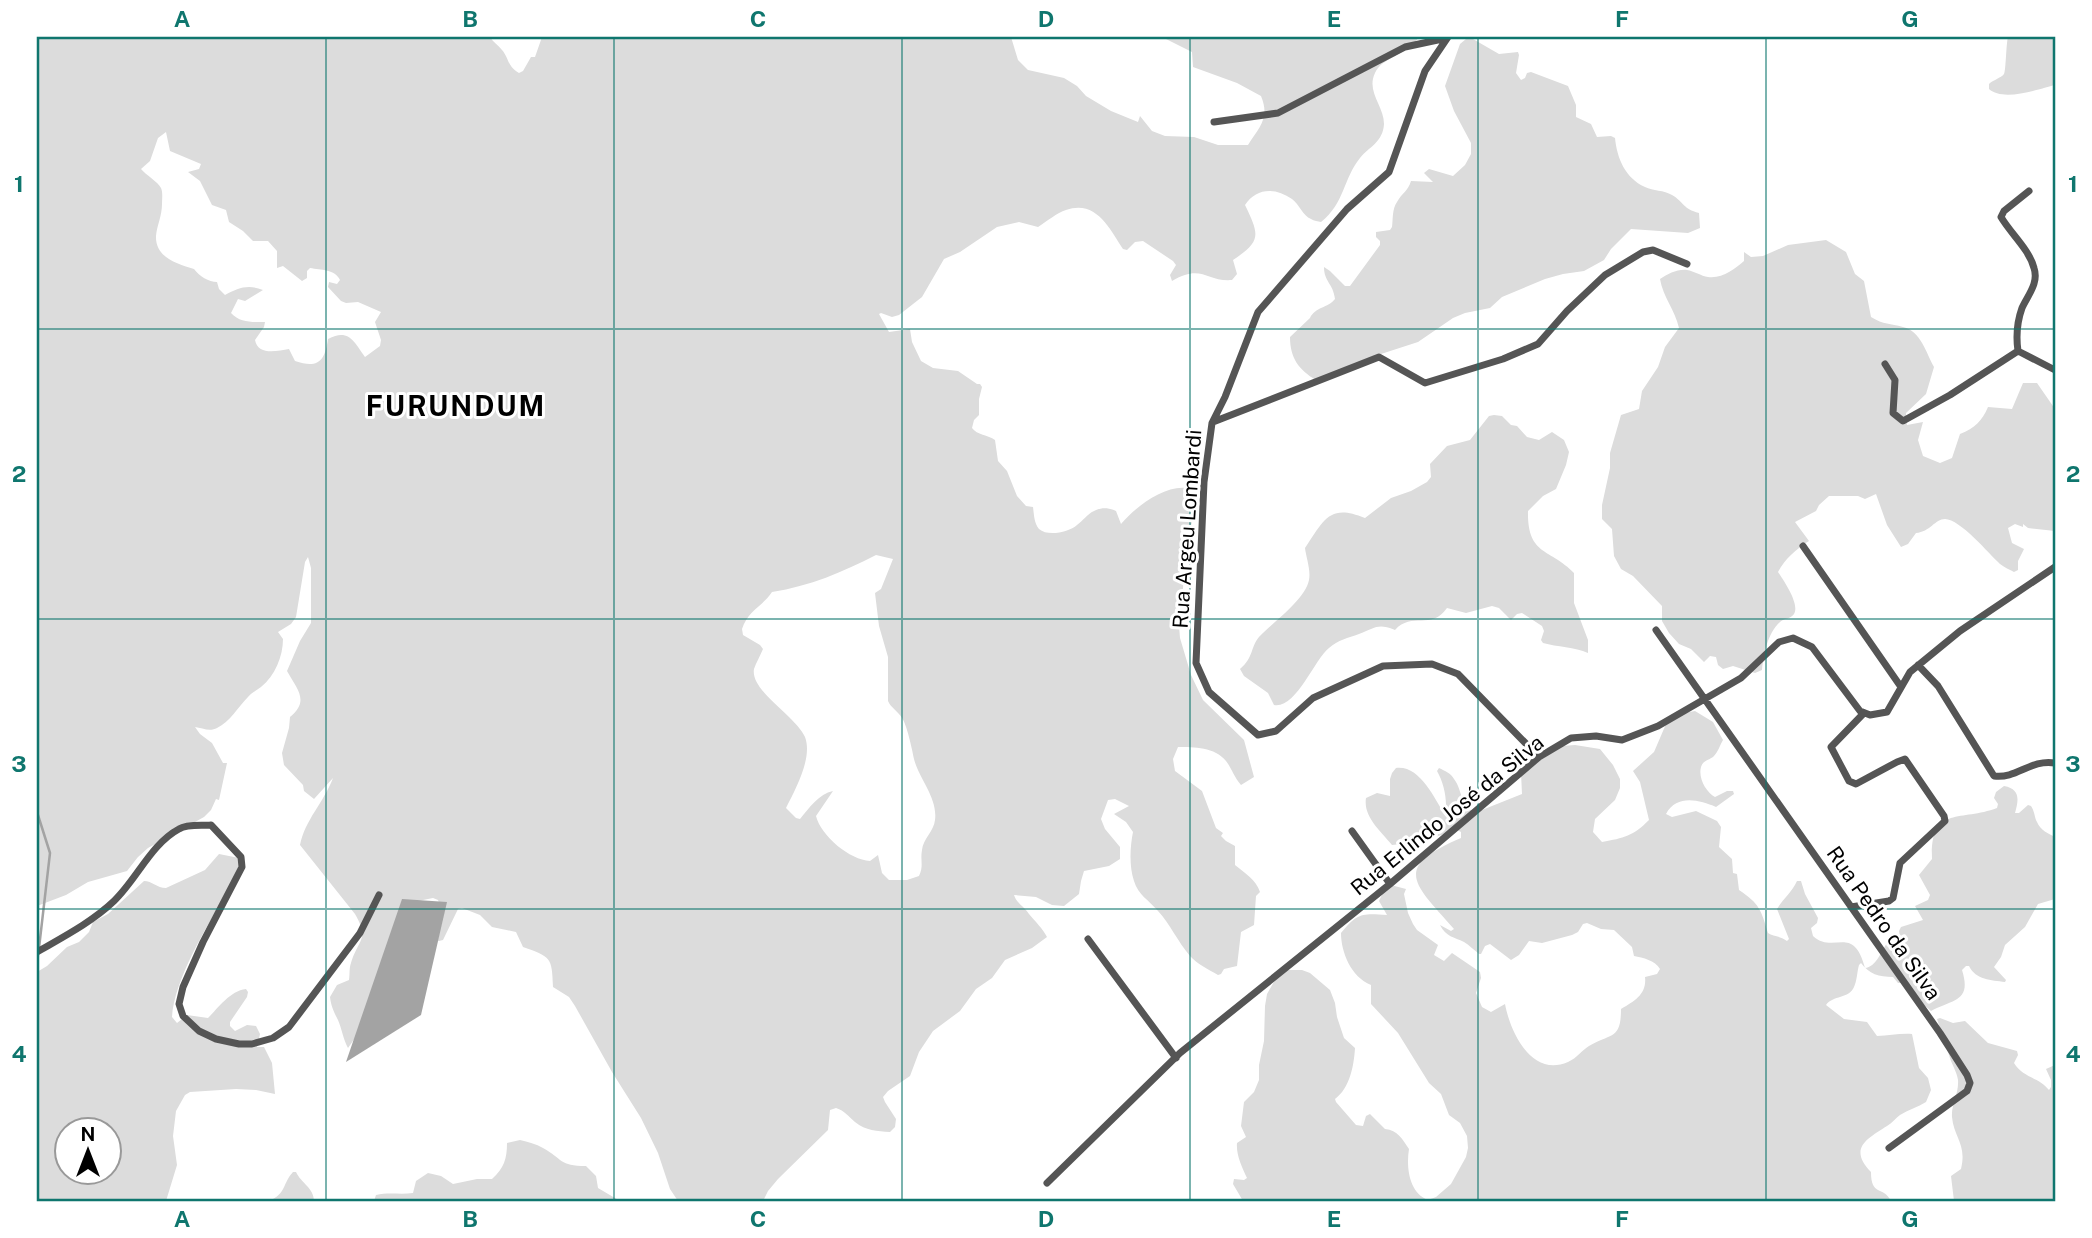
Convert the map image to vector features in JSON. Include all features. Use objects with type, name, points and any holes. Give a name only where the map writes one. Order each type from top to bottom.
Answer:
[{"type":"street","points":[[1214,122],[1278,113],[1405,47],[1448,38]]},
{"type":"street","name":"Rua Argeu Lombardi","points":[[1448,38],[1425,71],[1389,172],[1347,209],[1258,312],[1212,423],[1204,482],[1196,663],[1209,692],[1258,735],[1276,731],[1313,698],[1383,666],[1432,664],[1458,674],[1539,757]]},
{"type":"street","points":[[2018,351],[2016,337],[2021,311],[2036,279],[2035,271],[2023,248],[2001,218],[2004,211],[2029,191]]},
{"type":"street","points":[[1212,423],[1379,357],[1425,383],[1503,359],[1538,344],[1567,311],[1605,275],[1643,252],[1653,250],[1687,264]]},
{"type":"street","points":[[1885,364],[1895,380],[1893,413],[1903,421],[1950,395],[2018,351]]},
{"type":"street","points":[[2018,351],[2055,370]]},
{"type":"street","points":[[1803,546],[1901,687]]},
{"type":"street","points":[[1852,907],[1893,898],[1900,863],[1944,824],[1945,819],[1905,759],[1856,785],[1849,781],[1832,752],[1832,744],[1864,713],[1870,715],[1887,712],[1910,672],[1918,665],[1960,631],[2055,567]]},
{"type":"street","name":"Rua Pedro da Silva","points":[[1657,630],[1968,1075],[1968,1091],[1889,1148]]},
{"type":"street","name":"Rua Erlindo José da Silva","points":[[1047,1182],[1176,1058],[1390,884],[1539,757],[1571,738],[1596,736],[1622,740],[1658,726],[1741,678],[1779,642],[1793,638],[1812,647],[1864,713]]},
{"type":"street","points":[[1918,665],[1938,686],[1994,776],[2005,778],[2034,765],[2055,763]]},
{"type":"street","points":[[41,950],[71,933],[111,904],[127,888],[156,848],[181,827],[211,825],[241,857],[242,867],[203,942],[183,988],[180,1004],[183,1016],[199,1031],[216,1039],[252,1044],[273,1038],[289,1027],[360,933],[379,895]]},
{"type":"street","points":[[1352,831],[1390,884]]},
{"type":"street","points":[[1088,939],[1176,1058]]},
{"type":"shaded area","points":[[37,37],[490,37],[504,53],[512,68],[519,73],[531,57],[535,57],[542,37],[1011,37],[1018,60],[1028,70],[1064,78],[1111,111],[1138,122],[1140,116],[1152,131],[1165,136],[1194,137],[1218,145],[1248,145],[1264,116],[1261,96],[1237,83],[1193,67],[1192,52],[1162,37],[1419,37],[1408,48],[1383,63],[1375,73],[1373,86],[1383,117],[1383,130],[1378,140],[1354,166],[1329,215],[1321,222],[1313,220],[1292,199],[1279,192],[1260,192],[1249,199],[1245,205],[1255,237],[1249,248],[1233,260],[1237,274],[1232,280],[1197,273],[1172,281],[1170,275],[1176,265],[1173,261],[1143,241],[1135,242],[1127,250],[1123,249],[1101,218],[1094,212],[1077,208],[1059,213],[1038,227],[1019,222],[997,227],[960,252],[944,259],[922,297],[899,315],[892,317],[879,314],[889,332],[910,329],[912,342],[921,361],[933,368],[958,371],[980,384],[979,415],[972,428],[995,440],[998,461],[1007,471],[1017,496],[1026,506],[1033,507],[1039,529],[1053,533],[1069,530],[1092,512],[1103,508],[1116,511],[1121,524],[1135,510],[1162,493],[1172,489],[1191,489],[1195,502],[1185,546],[1183,589],[1178,613],[1180,638],[1191,675],[1203,700],[1244,740],[1254,777],[1241,785],[1221,756],[1204,749],[1178,747],[1173,759],[1175,771],[1202,791],[1216,828],[1223,833],[1221,836],[1226,841],[1235,846],[1235,865],[1253,880],[1260,892],[1256,896],[1254,925],[1241,932],[1237,966],[1224,969],[1218,975],[1196,962],[1155,907],[1141,894],[1131,869],[1133,832],[1126,822],[1114,814],[1129,806],[1115,799],[1108,800],[1101,819],[1105,829],[1120,847],[1120,859],[1109,866],[1084,871],[1079,894],[1064,906],[1052,905],[1036,897],[1014,895],[1047,937],[1032,948],[1005,960],[992,978],[976,989],[960,1011],[933,1031],[919,1052],[910,1076],[883,1097],[896,1119],[895,1127],[890,1132],[863,1127],[836,1108],[830,1110],[828,1130],[778,1179],[763,1201],[678,1201],[670,1189],[658,1153],[641,1118],[569,997],[553,987],[548,959],[523,947],[516,932],[492,927],[480,915],[458,909],[443,940],[432,940],[440,905],[438,900],[433,898],[418,901],[348,1048],[330,997],[337,985],[349,980],[350,965],[361,939],[362,929],[355,914],[300,845],[306,827],[333,778],[314,799],[304,791],[303,785],[284,765],[282,753],[290,717],[299,706],[300,700],[298,689],[287,671],[311,623],[311,568],[308,557],[296,617],[291,624],[278,632],[283,639],[282,652],[270,677],[222,725],[212,730],[195,727],[212,743],[223,763],[227,763],[219,800],[216,799],[204,817],[148,848],[127,871],[88,882],[66,895],[37,906]],"holes":[[[166,132],[170,151],[201,164],[199,169],[188,172],[200,181],[212,205],[226,210],[229,222],[253,241],[268,241],[277,251],[277,268],[283,266],[302,281],[307,278],[310,268],[331,272],[340,280],[337,284],[329,282],[328,287],[341,301],[358,302],[381,312],[375,322],[381,340],[380,346],[365,357],[350,338],[335,336],[328,339],[322,358],[309,364],[295,361],[289,349],[264,350],[255,340],[265,322],[242,320],[231,313],[238,299],[245,301],[263,290],[243,288],[225,295],[217,282],[208,280],[194,269],[163,255],[156,236],[162,208],[162,190],[141,169],[150,161],[158,138]],[[876,555],[893,559],[881,589],[875,593],[879,626],[888,657],[888,701],[904,721],[916,766],[931,796],[935,812],[934,824],[923,846],[919,876],[907,880],[889,880],[882,873],[878,855],[870,861],[862,860],[845,852],[830,839],[816,816],[833,791],[819,798],[800,819],[786,808],[805,764],[807,745],[800,729],[759,686],[754,669],[763,649],[743,635],[742,629],[751,613],[772,592],[826,578]]]},
{"type":"shaded area","points":[[2008,37],[2055,37],[2055,85],[2012,95],[1995,93],[1989,89],[1989,84],[2004,74]]},
{"type":"shaded area","points":[[1466,39],[1473,39],[1499,54],[1518,52],[1516,73],[1521,80],[1531,72],[1568,86],[1576,105],[1576,117],[1591,124],[1597,137],[1615,138],[1620,160],[1627,173],[1645,187],[1666,192],[1699,213],[1700,228],[1688,233],[1631,229],[1604,260],[1584,271],[1545,279],[1502,297],[1490,308],[1453,318],[1418,342],[1316,380],[1297,363],[1290,337],[1315,312],[1335,299],[1324,267],[1345,286],[1350,286],[1380,245],[1376,232],[1390,230],[1392,227],[1395,205],[1411,181],[1433,182],[1424,173],[1429,169],[1453,176],[1465,165],[1471,154],[1471,143],[1454,111],[1445,86],[1460,44]]},
{"type":"shaded area","points":[[1826,240],[1846,252],[1855,274],[1864,281],[1871,317],[1883,323],[1909,329],[1922,343],[1934,367],[1926,394],[1906,413],[1907,425],[1923,422],[1918,440],[1923,456],[1940,463],[1952,458],[1960,434],[1977,424],[1988,407],[2012,409],[2023,383],[2037,383],[2055,409],[2055,531],[2028,528],[2023,524],[2023,527],[2015,524],[2008,528],[2012,543],[2024,549],[2018,561],[2018,570],[2014,572],[2000,564],[1966,531],[1951,521],[1938,521],[1916,533],[1908,544],[1901,547],[1887,525],[1876,494],[1865,499],[1858,496],[1829,496],[1816,511],[1795,522],[1809,541],[1791,555],[1778,572],[1795,604],[1795,610],[1793,616],[1780,622],[1772,632],[1762,670],[1755,673],[1733,666],[1723,669],[1718,665],[1716,657],[1710,656],[1704,662],[1691,649],[1679,644],[1662,621],[1662,606],[1633,576],[1621,569],[1614,556],[1612,529],[1602,519],[1610,453],[1621,415],[1639,409],[1642,391],[1658,367],[1665,347],[1679,328],[1660,279],[1683,270],[1708,277],[1723,275],[1744,261],[1744,252],[1751,257],[1763,256],[1788,245]]},
{"type":"shaded area","points":[[1489,416],[1502,416],[1511,425],[1517,426],[1527,437],[1539,440],[1552,432],[1564,440],[1569,452],[1556,489],[1543,496],[1528,511],[1529,526],[1536,544],[1574,573],[1574,603],[1588,640],[1588,653],[1543,643],[1542,626],[1522,613],[1511,620],[1499,608],[1492,606],[1466,613],[1447,608],[1435,618],[1408,622],[1395,630],[1377,627],[1343,639],[1323,654],[1290,699],[1274,705],[1268,693],[1244,676],[1240,669],[1248,660],[1259,637],[1295,603],[1306,588],[1309,572],[1305,548],[1317,529],[1329,517],[1343,512],[1365,518],[1391,498],[1427,482],[1431,477],[1430,464],[1447,446],[1470,440]]},
{"type":"shaded area","points":[[1695,711],[1713,722],[1723,740],[1715,754],[1702,765],[1700,771],[1704,784],[1715,797],[1727,791],[1733,791],[1734,794],[1716,807],[1703,802],[1682,801],[1676,803],[1666,814],[1672,817],[1696,811],[1717,821],[1721,827],[1719,847],[1732,859],[1733,873],[1737,874],[1739,890],[1759,908],[1768,933],[1787,941],[1789,939],[1777,909],[1797,881],[1801,881],[1818,918],[1811,928],[1813,936],[1828,943],[1849,943],[1860,954],[1865,967],[1861,963],[1859,965],[1852,991],[1826,1005],[1844,1019],[1867,1022],[1877,1036],[1912,1034],[1919,1068],[1928,1078],[1931,1090],[1926,1102],[1900,1115],[1867,1140],[1861,1150],[1864,1164],[1871,1172],[1873,1185],[1891,1201],[1243,1201],[1233,1184],[1234,1179],[1247,1178],[1237,1147],[1237,1143],[1246,1137],[1241,1126],[1244,1102],[1254,1092],[1259,1080],[1267,994],[1279,973],[1284,970],[1310,973],[1330,990],[1344,1038],[1355,1048],[1350,1076],[1335,1099],[1336,1102],[1356,1125],[1363,1126],[1366,1116],[1370,1114],[1385,1129],[1399,1136],[1409,1149],[1410,1179],[1417,1192],[1428,1200],[1436,1197],[1451,1184],[1466,1157],[1467,1136],[1460,1123],[1449,1115],[1441,1094],[1429,1083],[1398,1033],[1371,1004],[1371,985],[1353,970],[1343,948],[1341,933],[1351,921],[1366,915],[1387,915],[1379,901],[1387,884],[1406,889],[1404,894],[1413,924],[1438,945],[1434,955],[1444,961],[1452,953],[1480,972],[1481,978],[1476,993],[1482,1007],[1491,1012],[1505,1004],[1512,1027],[1524,1049],[1543,1063],[1555,1065],[1568,1062],[1589,1046],[1617,1031],[1621,1009],[1642,992],[1645,977],[1657,974],[1660,969],[1652,961],[1634,956],[1632,947],[1614,930],[1601,929],[1587,923],[1572,935],[1542,943],[1529,941],[1519,955],[1511,960],[1490,944],[1479,954],[1442,929],[1440,925],[1451,931],[1454,929],[1428,900],[1416,877],[1417,868],[1425,858],[1461,838],[1461,832],[1457,830],[1420,842],[1392,845],[1370,818],[1366,798],[1377,793],[1390,796],[1392,773],[1396,768],[1405,768],[1425,784],[1445,815],[1446,798],[1437,771],[1439,768],[1451,775],[1465,804],[1477,812],[1522,794],[1521,773],[1562,746],[1600,749],[1613,765],[1620,779],[1620,788],[1615,800],[1595,819],[1593,832],[1602,842],[1616,839],[1633,833],[1649,820],[1640,782],[1633,771],[1654,752],[1666,724],[1684,713]]},
{"type":"shaded area","points":[[2004,786],[2016,792],[2015,813],[2028,805],[2031,806],[2040,827],[2055,837],[2055,899],[2038,904],[2025,927],[2005,945],[1994,967],[2005,982],[1980,977],[1966,966],[1962,970],[1962,994],[1931,1011],[1916,998],[1907,983],[1898,983],[1893,977],[1879,975],[1865,968],[1875,962],[1887,943],[1901,944],[1901,927],[1923,920],[1915,906],[1928,900],[1930,895],[1919,875],[1932,859],[1936,830],[1942,823],[1950,818],[1997,808],[1998,804],[1994,798],[1996,792]]},
{"type":"shaded area","points":[[219,854],[239,858],[245,864],[192,955],[178,987],[172,1017],[177,1023],[187,1015],[208,1018],[230,996],[246,989],[247,997],[230,1026],[235,1031],[247,1025],[256,1026],[260,1034],[257,1047],[264,1047],[272,1063],[275,1094],[236,1089],[190,1092],[185,1095],[176,1111],[173,1136],[177,1165],[166,1201],[37,1201],[37,972],[67,947],[79,942],[89,932],[93,922],[108,914],[144,881],[166,888],[205,870]]},
{"type":"shaded area","points":[[402,899],[447,902],[421,1015],[346,1062]]},
{"type":"shaded area","points":[[1937,1019],[1953,1023],[1965,1021],[1988,1043],[2017,1051],[2014,1063],[2018,1068],[2049,1090],[2051,1080],[2046,1069],[2055,1065],[2055,1201],[1954,1201],[1951,1176],[1961,1169],[1962,1160],[1952,1117],[1958,1080]]},
{"type":"shaded area","points":[[520,1140],[540,1147],[566,1163],[586,1166],[596,1176],[598,1188],[620,1201],[374,1201],[376,1195],[413,1193],[416,1181],[428,1173],[441,1176],[453,1184],[492,1179],[504,1163],[507,1143]]},
{"type":"shaded area","points":[[293,1172],[296,1172],[310,1189],[314,1201],[269,1201],[282,1191]]},
{"type":"waterway","points":[[37,812],[50,853],[39,948]]},
{"type":"waterway","points":[[37,969],[38,954]]},
{"type":"waterway","points":[[37,1197],[39,1201]]},
{"type":"district","name":"FURUNDUM","points":[[456,405]]}]
